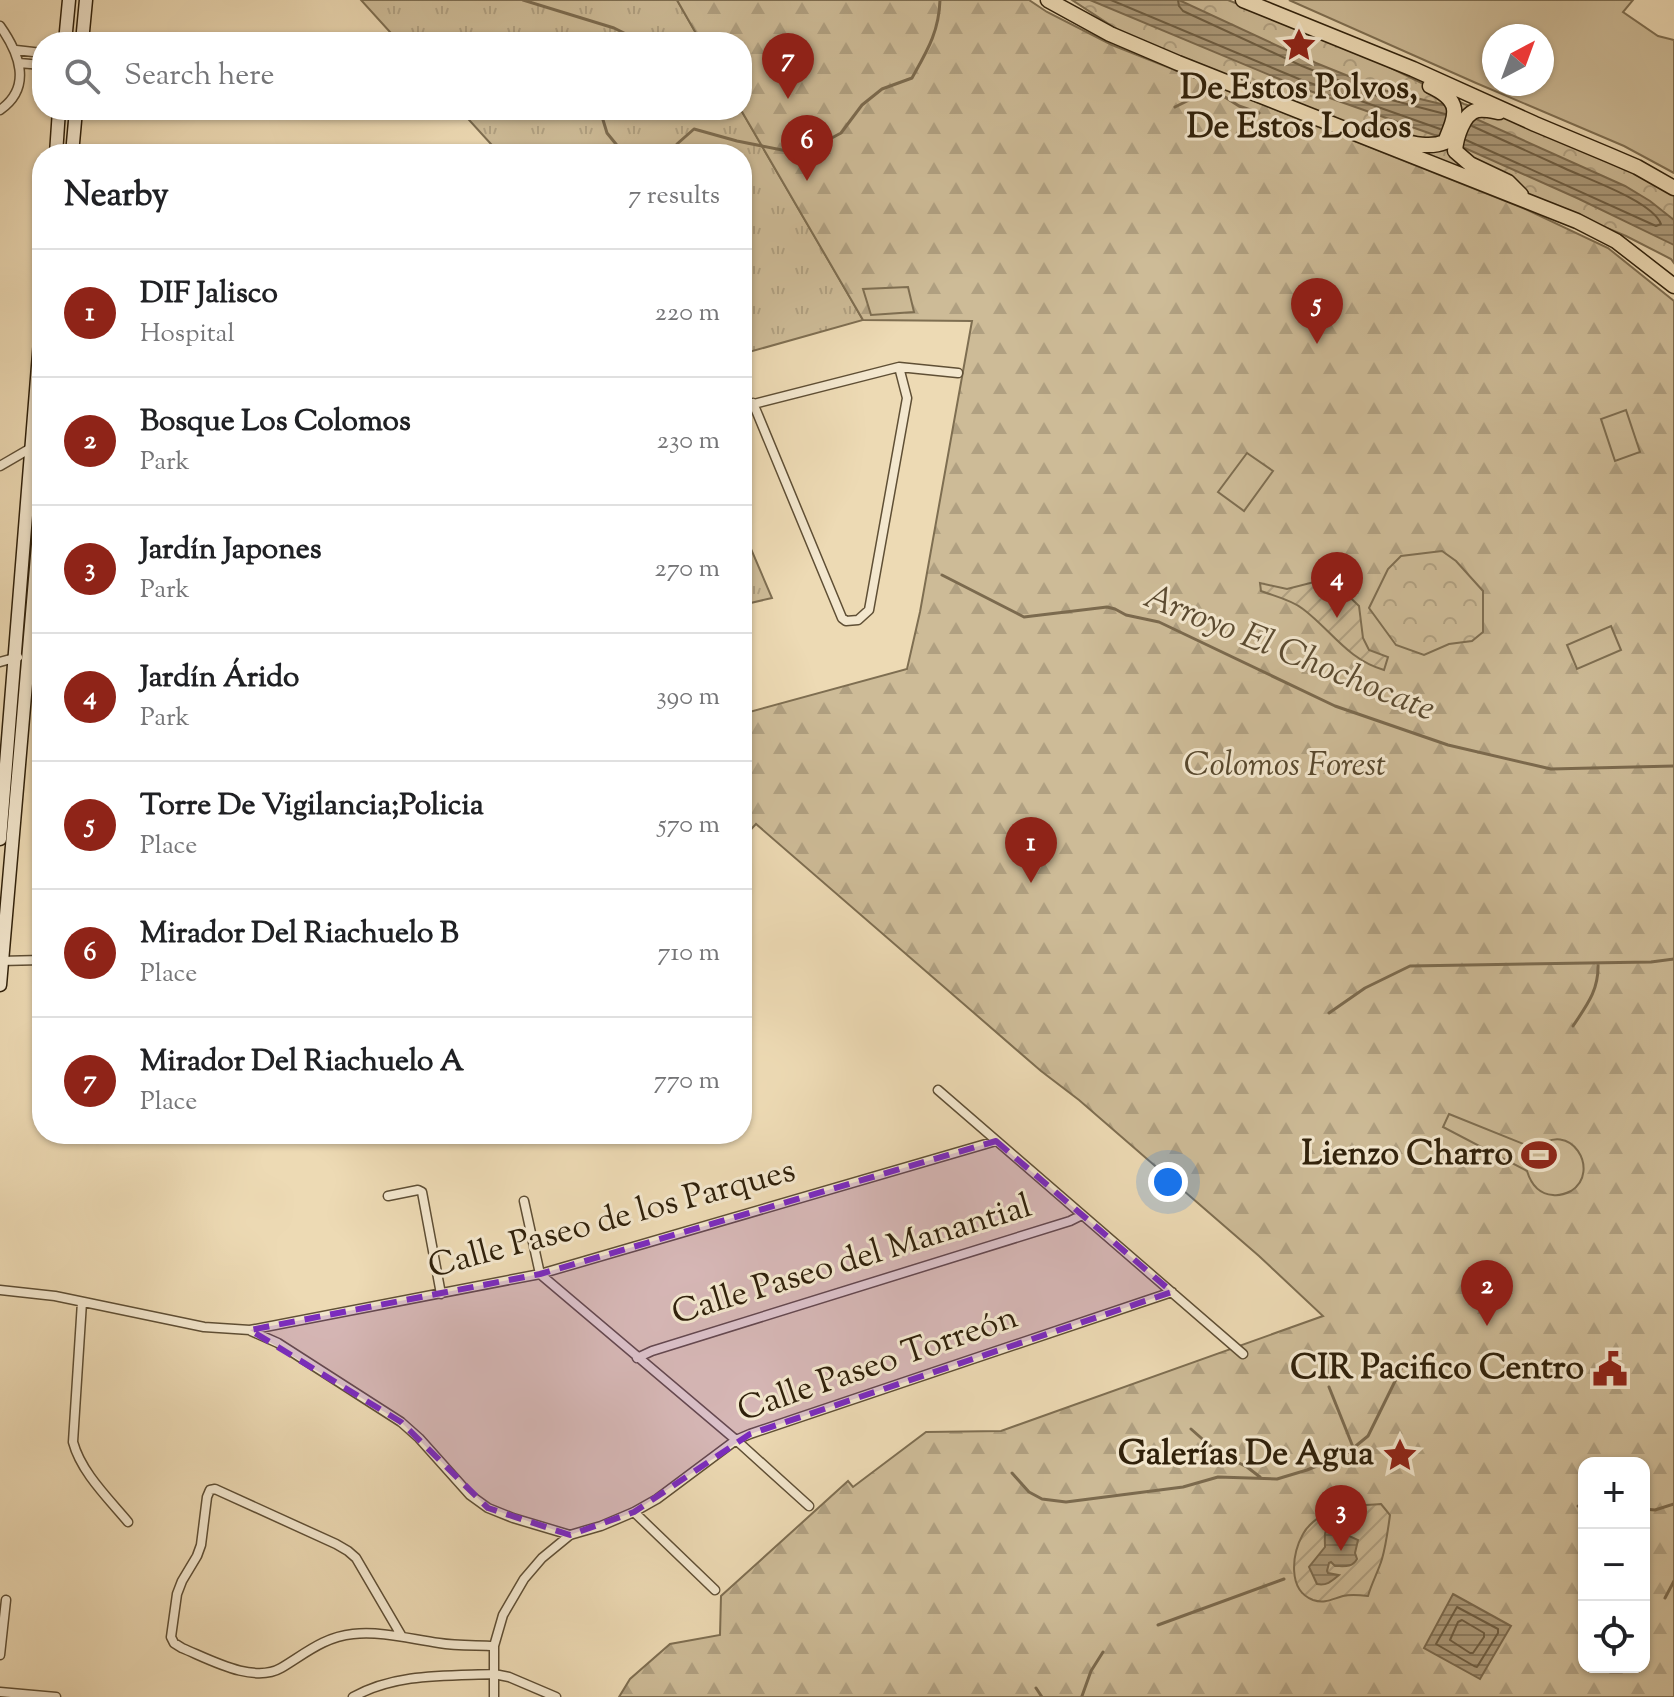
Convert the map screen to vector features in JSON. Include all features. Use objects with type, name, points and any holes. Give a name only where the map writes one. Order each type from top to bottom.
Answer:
[{"type":"main road","points":[[66,32],[69,0]]},
{"type":"main road","points":[[83,32],[86,0]]},
{"type":"main road","points":[[1048,0],[1110,34],[1577,221],[1616,241],[1674,286]]},
{"type":"main road","points":[[1243,0],[1623,161],[1674,188]]},
{"type":"main road","points":[[1353,133],[1437,145],[1445,142],[1455,111],[1453,102],[1445,93],[1404,74],[1360,47]]},
{"type":"main road","points":[[1527,201],[1508,182],[1470,164],[1455,151],[1455,145],[1463,124],[1475,111],[1496,111],[1535,124]]},
{"type":"main road","points":[[57,144],[58,120]]},
{"type":"main road","points":[[73,144],[75,120]]},
{"type":"main road","points":[[0,985],[32,445]]},
{"type":"main road","points":[[0,839],[32,574]]},
{"type":"street","points":[[0,26],[16,50],[20,78],[16,93],[0,110]]},
{"type":"street","points":[[16,50],[32,52]]},
{"type":"street","points":[[19,63],[32,64]]},
{"type":"street","points":[[899,367],[907,398],[869,610],[858,620],[846,621],[842,618],[753,403],[899,367],[958,373]]},
{"type":"street","points":[[0,466],[31,448]]},
{"type":"street","points":[[0,662],[21,657]]},
{"type":"street","points":[[1,961],[32,960]]},
{"type":"street","points":[[938,1090],[1243,1354]]},
{"type":"street","name":"Calle Paseo de los Parques","points":[[0,1290],[27,1292],[204,1327],[250,1330],[540,1274],[996,1141]]},
{"type":"street","points":[[388,1196],[418,1190],[422,1192],[441,1294]]},
{"type":"street","points":[[524,1201],[540,1274],[809,1506]]},
{"type":"street","name":"Calle Paseo del Manantial","points":[[637,1358],[1082,1215]]},
{"type":"street","name":"Calle Paseo Torreón","points":[[494,1697],[494,1646],[503,1615],[524,1579],[542,1558],[570,1535],[601,1526],[657,1499],[736,1440],[1172,1292]]},
{"type":"street","points":[[82,1302],[73,1442],[84,1466],[128,1522]]},
{"type":"street","points":[[250,1330],[278,1343],[401,1422],[470,1495],[488,1508],[570,1535]]},
{"type":"street","points":[[401,1635],[356,1558],[348,1551],[215,1489],[210,1490],[201,1545],[177,1594],[171,1637],[182,1648],[240,1671],[259,1673],[278,1670],[332,1637],[355,1633],[401,1635],[441,1644],[494,1646]]},
{"type":"street","points":[[634,1512],[715,1590]]},
{"type":"street","points":[[0,1655],[6,1600]]},
{"type":"street","points":[[353,1697],[395,1680],[494,1674],[509,1677],[556,1697]]},
{"type":"street","points":[[0,1692],[56,1697]]},
{"type":"highlighted area","points":[[996,1141],[1172,1292],[750,1434],[634,1512],[570,1535],[488,1508],[401,1422],[250,1330],[540,1274]]},
{"type":"green space","points":[[361,0],[677,0],[695,32],[390,32]]},
{"type":"green space","name":"Colomos Forest","points":[[677,0],[1029,0],[1112,45],[1523,208],[1608,248],[1674,301],[1674,1697],[619,1697],[630,1679],[670,1644],[720,1635],[721,1596],[848,1481],[853,1487],[926,1432],[1001,1431],[1323,1316],[1259,1256],[756,824],[752,828],[752,711],[907,669],[972,321],[863,320],[747,120],[752,120],[752,32],[695,32]]},
{"type":"green space","points":[[1072,0],[1228,0],[1373,59],[1464,104],[1527,124],[1591,151],[1674,193],[1674,263],[1626,236],[1516,190],[1208,71],[1118,30]]},
{"type":"green space","points":[[1289,0],[1633,0],[1623,12],[1658,36],[1674,40],[1674,173],[1624,146],[1507,96],[1554,96],[1554,24],[1482,24],[1482,86]]},
{"type":"green space","points":[[469,120],[747,120],[863,320],[752,351],[752,144],[491,144]]},
{"type":"green space","points":[[908,287],[914,312],[871,315],[863,289]]},
{"type":"green space","points":[[1626,410],[1640,452],[1615,461],[1601,419]]},
{"type":"green space","points":[[1247,453],[1273,471],[1244,511],[1218,492]]},
{"type":"green space","points":[[752,551],[772,598],[752,603]]},
{"type":"green space","points":[[1442,551],[1456,561],[1483,591],[1483,632],[1472,641],[1449,644],[1424,655],[1396,645],[1369,608],[1388,569],[1401,556]]},
{"type":"green space","points":[[1322,580],[1336,584],[1359,606],[1363,638],[1369,650],[1388,657],[1384,670],[1350,652],[1299,606],[1261,591],[1260,583],[1287,589]]},
{"type":"green space","points":[[1611,626],[1621,650],[1577,669],[1567,645]]},
{"type":"green space","name":"Lienzo Charro","points":[[1449,1114],[1536,1149],[1560,1139],[1570,1143],[1583,1161],[1580,1182],[1571,1191],[1562,1194],[1543,1193],[1533,1184],[1527,1171],[1443,1127]]},
{"type":"green space","points":[[1381,1504],[1390,1515],[1382,1559],[1368,1596],[1349,1595],[1321,1601],[1305,1595],[1296,1580],[1294,1561],[1307,1528],[1332,1510]]},
{"type":"water","points":[[1090,0],[1179,0],[1306,59],[1383,90],[1445,105],[1625,186],[1650,201],[1674,220],[1674,245],[1440,137],[1296,86]]},
{"type":"water","points":[[1337,1523],[1349,1527],[1349,1536],[1358,1540],[1357,1559],[1348,1566],[1329,1563],[1328,1573],[1339,1575],[1327,1584],[1317,1584],[1309,1567],[1325,1547],[1328,1526]]},
{"type":"water","points":[[1453,1594],[1511,1626],[1480,1679],[1424,1648]]},
{"type":"waterway","points":[[523,0],[622,32]]},
{"type":"waterway","points":[[752,144],[802,154],[841,133],[862,105],[882,89],[912,78],[935,32],[940,0]]},
{"type":"waterway","points":[[1175,107],[1195,97],[1217,92],[1239,106],[1259,113]]},
{"type":"waterway","points":[[603,120],[607,133],[616,144]]},
{"type":"waterway","points":[[677,144],[694,129],[752,144]]},
{"type":"waterway","name":"Arroyo El Chochocate","points":[[942,575],[1024,617],[1107,607],[1126,615],[1159,622],[1335,706],[1448,745],[1551,769],[1674,766]]},
{"type":"waterway","points":[[1329,1013],[1365,988],[1410,966],[1674,959]]},
{"type":"waterway","points":[[1573,1026],[1594,990],[1598,964]]},
{"type":"waterway","points":[[1012,1473],[1029,1492],[1042,1499],[1066,1502],[1183,1487],[1218,1477],[1277,1479],[1346,1454],[1368,1436],[1404,1363]]},
{"type":"waterway","points":[[1329,1387],[1353,1447]]},
{"type":"waterway","points":[[1191,1429],[1217,1452],[1260,1477]]},
{"type":"waterway","points":[[1650,1510],[1674,1504]]},
{"type":"waterway","points":[[1158,1625],[1284,1579]]},
{"type":"waterway","points":[[1665,1598],[1674,1581]]},
{"type":"waterway","points":[[1082,1696],[1091,1671],[1103,1652]]},
{"type":"waterway","points":[[1036,1688],[1042,1697]]},
{"type":"place","name":"De Estos Polvos, De Estos Lodos","points":[[1299,45]]},
{"type":"place","name":"Mirador Del Riachuelo A","points":[[788,99]]},
{"type":"place","name":"Mirador Del Riachuelo B","points":[[807,181]]},
{"type":"place","name":"Torre De Vigilancia;Policia","points":[[1317,344]]},
{"type":"place","name":"Jardín Árido","points":[[1337,618]]},
{"type":"place","name":"DIF Jalisco","points":[[1031,883]]},
{"type":"place","name":"Lienzo Charro","points":[[1539,1155]]},
{"type":"place","name":"Bosque Los Colomos","points":[[1487,1326]]},
{"type":"place","name":"CIR Pacifico Centro","points":[[1610,1369]]},
{"type":"place","name":"Galerías De Agua","points":[[1400,1455]]},
{"type":"place","name":"Jardín Japones","points":[[1341,1551]]}]
